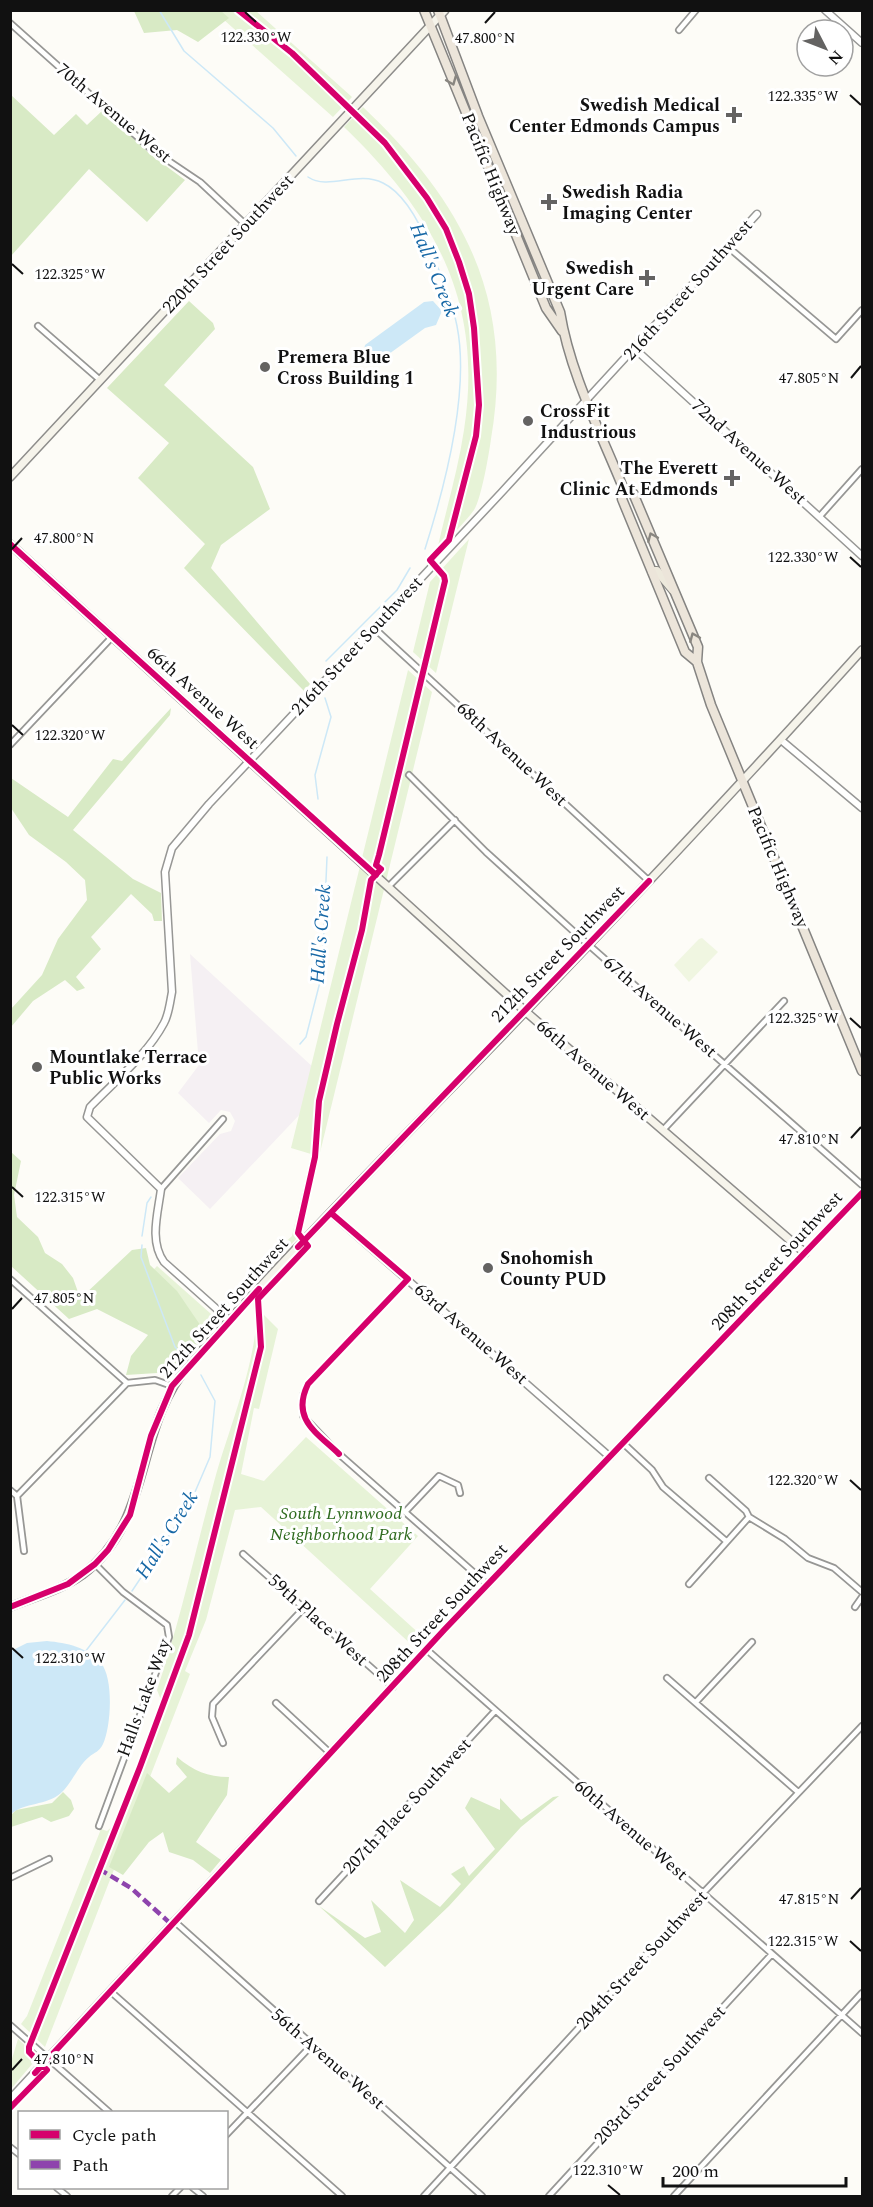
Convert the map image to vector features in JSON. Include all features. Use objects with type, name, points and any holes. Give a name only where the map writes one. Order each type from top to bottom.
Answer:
[{"type":"highway","name":"Pacific Highway","points":[[424,10],[546,308],[564,334]]},
{"type":"highway","name":"Pacific Highway","points":[[441,13],[478,116],[560,312],[564,334],[587,399],[624,490],[622,499],[685,652],[697,662]]},
{"type":"highway","name":"Pacific Highway","points":[[624,490],[633,493],[698,646],[697,662],[743,782],[862,1071]]},
{"type":"main road","name":"220th Street Southwest","points":[[10,477],[441,13]]},
{"type":"main road","name":"66th Avenue West","points":[[10,544],[525,1011],[805,1253]]},
{"type":"main road","points":[[652,571],[659,572],[674,591]]},
{"type":"main road","name":"212th Street Southwest","points":[[10,1607],[68,1584],[95,1564],[114,1542],[130,1515],[151,1436],[172,1386],[229,1320],[743,782],[862,650]]},
{"type":"street","points":[[679,30],[696,10]]},
{"type":"street","points":[[825,10],[862,44]]},
{"type":"street","name":"70th Avenue West","points":[[10,23],[151,149],[200,182],[246,225]]},
{"type":"street","name":"216th Street Southwest","points":[[161,1189],[88,1119],[87,1114],[90,1107],[141,1054],[164,1024],[172,992],[165,872],[172,848],[249,761],[635,349],[757,214]]},
{"type":"street","points":[[728,246],[836,339],[862,310]]},
{"type":"street","points":[[38,326],[100,380]]},
{"type":"street","name":"72nd Avenue West","points":[[635,349],[862,556]]},
{"type":"street","points":[[820,516],[862,469]]},
{"type":"street","name":"68th Avenue West","points":[[374,628],[649,881]]},
{"type":"street","points":[[10,745],[113,636]]},
{"type":"street","points":[[781,740],[862,808]]},
{"type":"street","name":"67th Avenue West","points":[[409,775],[486,852],[588,945],[862,1185]]},
{"type":"street","points":[[388,887],[455,820]]},
{"type":"street","points":[[663,1130],[784,1001]]},
{"type":"street","points":[[223,1119],[161,1189],[155,1239],[156,1251],[164,1262],[229,1320]]},
{"type":"street","name":"208th Street Southwest","points":[[10,2099],[330,1753],[862,1192]]},
{"type":"street","name":"63rd Avenue West","points":[[331,1213],[610,1457]]},
{"type":"street","points":[[10,1279],[127,1383]]},
{"type":"street","points":[[408,1279],[308,1384],[302,1406],[308,1424],[488,1585]]},
{"type":"street","points":[[17,1496],[127,1383],[155,1380],[172,1386]]},
{"type":"street","points":[[624,1443],[652,1470],[663,1487],[726,1541]]},
{"type":"street","points":[[405,1512],[439,1476],[458,1485],[460,1493]]},
{"type":"street","points":[[709,1478],[746,1511],[749,1517],[785,1539],[808,1558],[834,1568],[862,1592]]},
{"type":"street","points":[[10,1490],[17,1496],[24,1551]]},
{"type":"street","points":[[689,1584],[749,1517]]},
{"type":"street","name":"59th Place West","points":[[243,1554],[393,1687]]},
{"type":"street","name":"Halls Lake Way","points":[[95,1564],[123,1592],[167,1625],[169,1637],[99,1826]]},
{"type":"street","points":[[855,1607],[862,1597]]},
{"type":"street","points":[[223,1743],[212,1717],[213,1704],[304,1608]]},
{"type":"street","points":[[696,1702],[752,1642]]},
{"type":"street","name":"60th Avenue West","points":[[427,1650],[862,2032]]},
{"type":"street","points":[[668,1678],[798,1792]]},
{"type":"street","points":[[276,1703],[330,1753]]},
{"type":"street","name":"207th Place Southwest","points":[[319,1901],[495,1711]]},
{"type":"street","name":"204th Street Southwest","points":[[424,2196],[798,1792],[862,1726]]},
{"type":"street","points":[[10,1878],[49,1859]]},
{"type":"street","name":"56th Avenue West","points":[[174,1921],[311,2046],[482,2196]]},
{"type":"street","name":"203rd Street Southwest","points":[[549,2196],[772,1954]]},
{"type":"street","points":[[110,1991],[342,2196]]},
{"type":"street","points":[[674,2196],[862,1993]]},
{"type":"street","points":[[10,2025],[108,2111]]},
{"type":"street","points":[[228,2133],[311,2046]]},
{"type":"shaded area","points":[[190,954],[314,1068],[303,1111],[210,1209],[178,1178],[220,1134],[231,1131],[235,1121],[230,1112],[221,1110],[209,1123],[178,1093],[199,1065]]},
{"type":"green space","points":[[134,11],[221,11],[229,18],[198,42],[177,30],[144,33]]},
{"type":"green space","points":[[214,11],[256,11],[352,97],[333,117]]},
{"type":"green space","points":[[11,95],[54,135],[76,114],[87,125],[103,110],[151,155],[185,180],[147,222],[89,169],[11,256]]},
{"type":"green space","points":[[363,107],[429,179],[454,217],[474,256],[487,297],[495,341],[496,388],[490,446],[477,505],[437,550],[464,430],[468,384],[466,340],[459,300],[445,263],[427,227],[404,193],[344,127]]},
{"type":"green space","points":[[189,301],[213,323],[215,329],[164,385],[253,467],[270,509],[221,545],[211,568],[310,684],[304,691],[184,568],[205,544],[138,478],[169,443],[107,388]]},
{"type":"green space","points":[[469,539],[436,673],[413,652],[430,582]]},
{"type":"green space","points":[[408,670],[432,692],[300,1235],[263,1274],[271,1256],[292,1236],[311,1154],[291,1148]]},
{"type":"green space","points":[[171,708],[170,715],[73,830],[133,879],[161,893],[162,921],[154,921],[152,914],[131,894],[91,937],[101,949],[76,977],[85,988],[77,991],[65,980],[33,1001],[11,1027],[11,1009],[42,975],[58,939],[87,900],[85,880],[66,862],[29,835],[11,808],[11,778],[68,817],[113,759],[122,761]]},
{"type":"green space","points":[[702,938],[718,952],[689,982],[674,965]]},
{"type":"green space","points":[[11,1152],[21,1161],[14,1195],[17,1217],[38,1237],[45,1253],[62,1264],[73,1278],[78,1292],[84,1295],[132,1250],[146,1248],[150,1265],[177,1291],[207,1335],[173,1372],[126,1375],[131,1356],[148,1335],[97,1309],[69,1319],[11,1266]]},
{"type":"green space","name":"South Lynnwood Neighborhood Park","points":[[307,1244],[310,1246],[259,1299],[258,1309],[278,1329],[259,1409],[254,1408],[241,1474],[264,1481],[306,1437],[418,1536],[370,1589],[423,1637],[414,1647],[261,1507],[235,1510],[206,1620],[185,1671],[190,1674],[45,2047],[21,2024],[27,2016],[101,1829],[107,1831],[115,1824],[161,1700],[157,1690],[214,1482],[249,1366],[256,1327],[253,1301]]},
{"type":"green space","points":[[157,1266],[219,1321],[193,1348],[131,1294]]},
{"type":"green space","points":[[177,1757],[201,1772],[229,1777],[227,1795],[196,1842],[221,1860],[210,1873],[193,1860],[169,1852],[163,1832],[149,1842],[123,1875],[109,1867],[147,1773],[169,1793],[187,1777],[176,1764]]},
{"type":"green space","points":[[63,1792],[71,1800],[74,1809],[69,1816],[51,1822],[42,1817],[11,1827],[11,1815],[16,1810],[52,1803]]},
{"type":"green space","points":[[559,1796],[521,1827],[449,1906],[385,1967],[319,1906],[365,1938],[381,1932],[371,1900],[405,1933],[414,1920],[400,1880],[440,1907],[461,1884],[451,1874],[464,1866],[469,1876],[495,1849],[465,1808],[471,1797],[500,1810],[500,1798],[521,1820],[553,1797]]},
{"type":"green space","points":[[18,2039],[38,2057],[11,2089],[11,2062]]},
{"type":"water","points":[[433,301],[442,311],[436,325],[425,328],[375,364],[366,362],[363,354],[365,345],[424,302]]},
{"type":"water","points":[[47,1641],[76,1647],[89,1653],[101,1663],[108,1680],[110,1703],[106,1736],[101,1747],[85,1761],[61,1793],[49,1800],[23,1807],[11,1814],[11,1651],[27,1643]]},
{"type":"waterway","name":"Hall's Creek","points":[[159,10],[184,51],[273,128],[296,156]]},
{"type":"waterway","name":"Hall's Creek","points":[[308,177],[325,182],[373,180],[383,183],[399,195],[412,211],[422,230],[452,306],[460,352],[458,409],[447,468],[425,549]]},
{"type":"waterway","name":"Hall's Creek","points":[[326,661],[397,590],[410,568]]},
{"type":"waterway","name":"Hall's Creek","points":[[318,799],[315,775],[331,717],[325,698]]},
{"type":"waterway","name":"Hall's Creek","points":[[300,1044],[306,1037],[322,974],[327,857]]},
{"type":"waterway","name":"Hall's Creek","points":[[142,1236],[147,1203],[151,1197]]},
{"type":"waterway","name":"Hall's Creek","points":[[142,1245],[141,1257],[175,1347],[183,1355]]},
{"type":"waterway","name":"Hall's Creek","points":[[132,1591],[189,1506],[210,1457],[215,1401],[201,1375]]},
{"type":"waterway","name":"Hall's Creek","points":[[85,1652],[125,1600]]},
{"type":"marked path","points":[[99,1869],[131,1888],[171,1924]]},
{"type":"cycle path","points":[[10,2108],[47,2070],[29,2052],[29,2047],[140,1767],[189,1635],[261,1347],[258,1299],[308,1246],[298,1233],[315,1157],[319,1101],[362,930],[371,880],[381,869],[376,865],[445,581],[444,576],[430,560],[449,540],[476,436],[479,405],[474,328],[469,294],[446,229],[427,198],[385,143],[292,53],[238,10]]},
{"type":"cycle path","points":[[10,544],[376,875]]},
{"type":"cycle path","points":[[298,1247],[649,881]]},
{"type":"cycle path","points":[[35,2073],[445,1629],[862,1193]]},
{"type":"cycle path","points":[[331,1213],[408,1279],[308,1384],[302,1407],[304,1416],[308,1424],[339,1454]]},
{"type":"cycle path","points":[[10,1607],[68,1584],[95,1564],[108,1550],[130,1515],[151,1436],[172,1386],[259,1289]]},
{"type":"place","name":"Swedish Medical Center Edmonds Campus","points":[[734,115]]},
{"type":"place","name":"Swedish Radia Imaging Center","points":[[549,202]]},
{"type":"place","name":"Swedish Urgent Care","points":[[647,278]]},
{"type":"place","name":"Premera Blue Cross Building 1","points":[[265,367]]},
{"type":"place","name":"CrossFit Industrious","points":[[528,421]]},
{"type":"place","name":"The Everett Clinic At Edmonds","points":[[732,478]]},
{"type":"place","name":"Mountlake Terrace Public Works","points":[[37,1067]]},
{"type":"place","name":"Snohomish County PUD","points":[[488,1268]]}]
